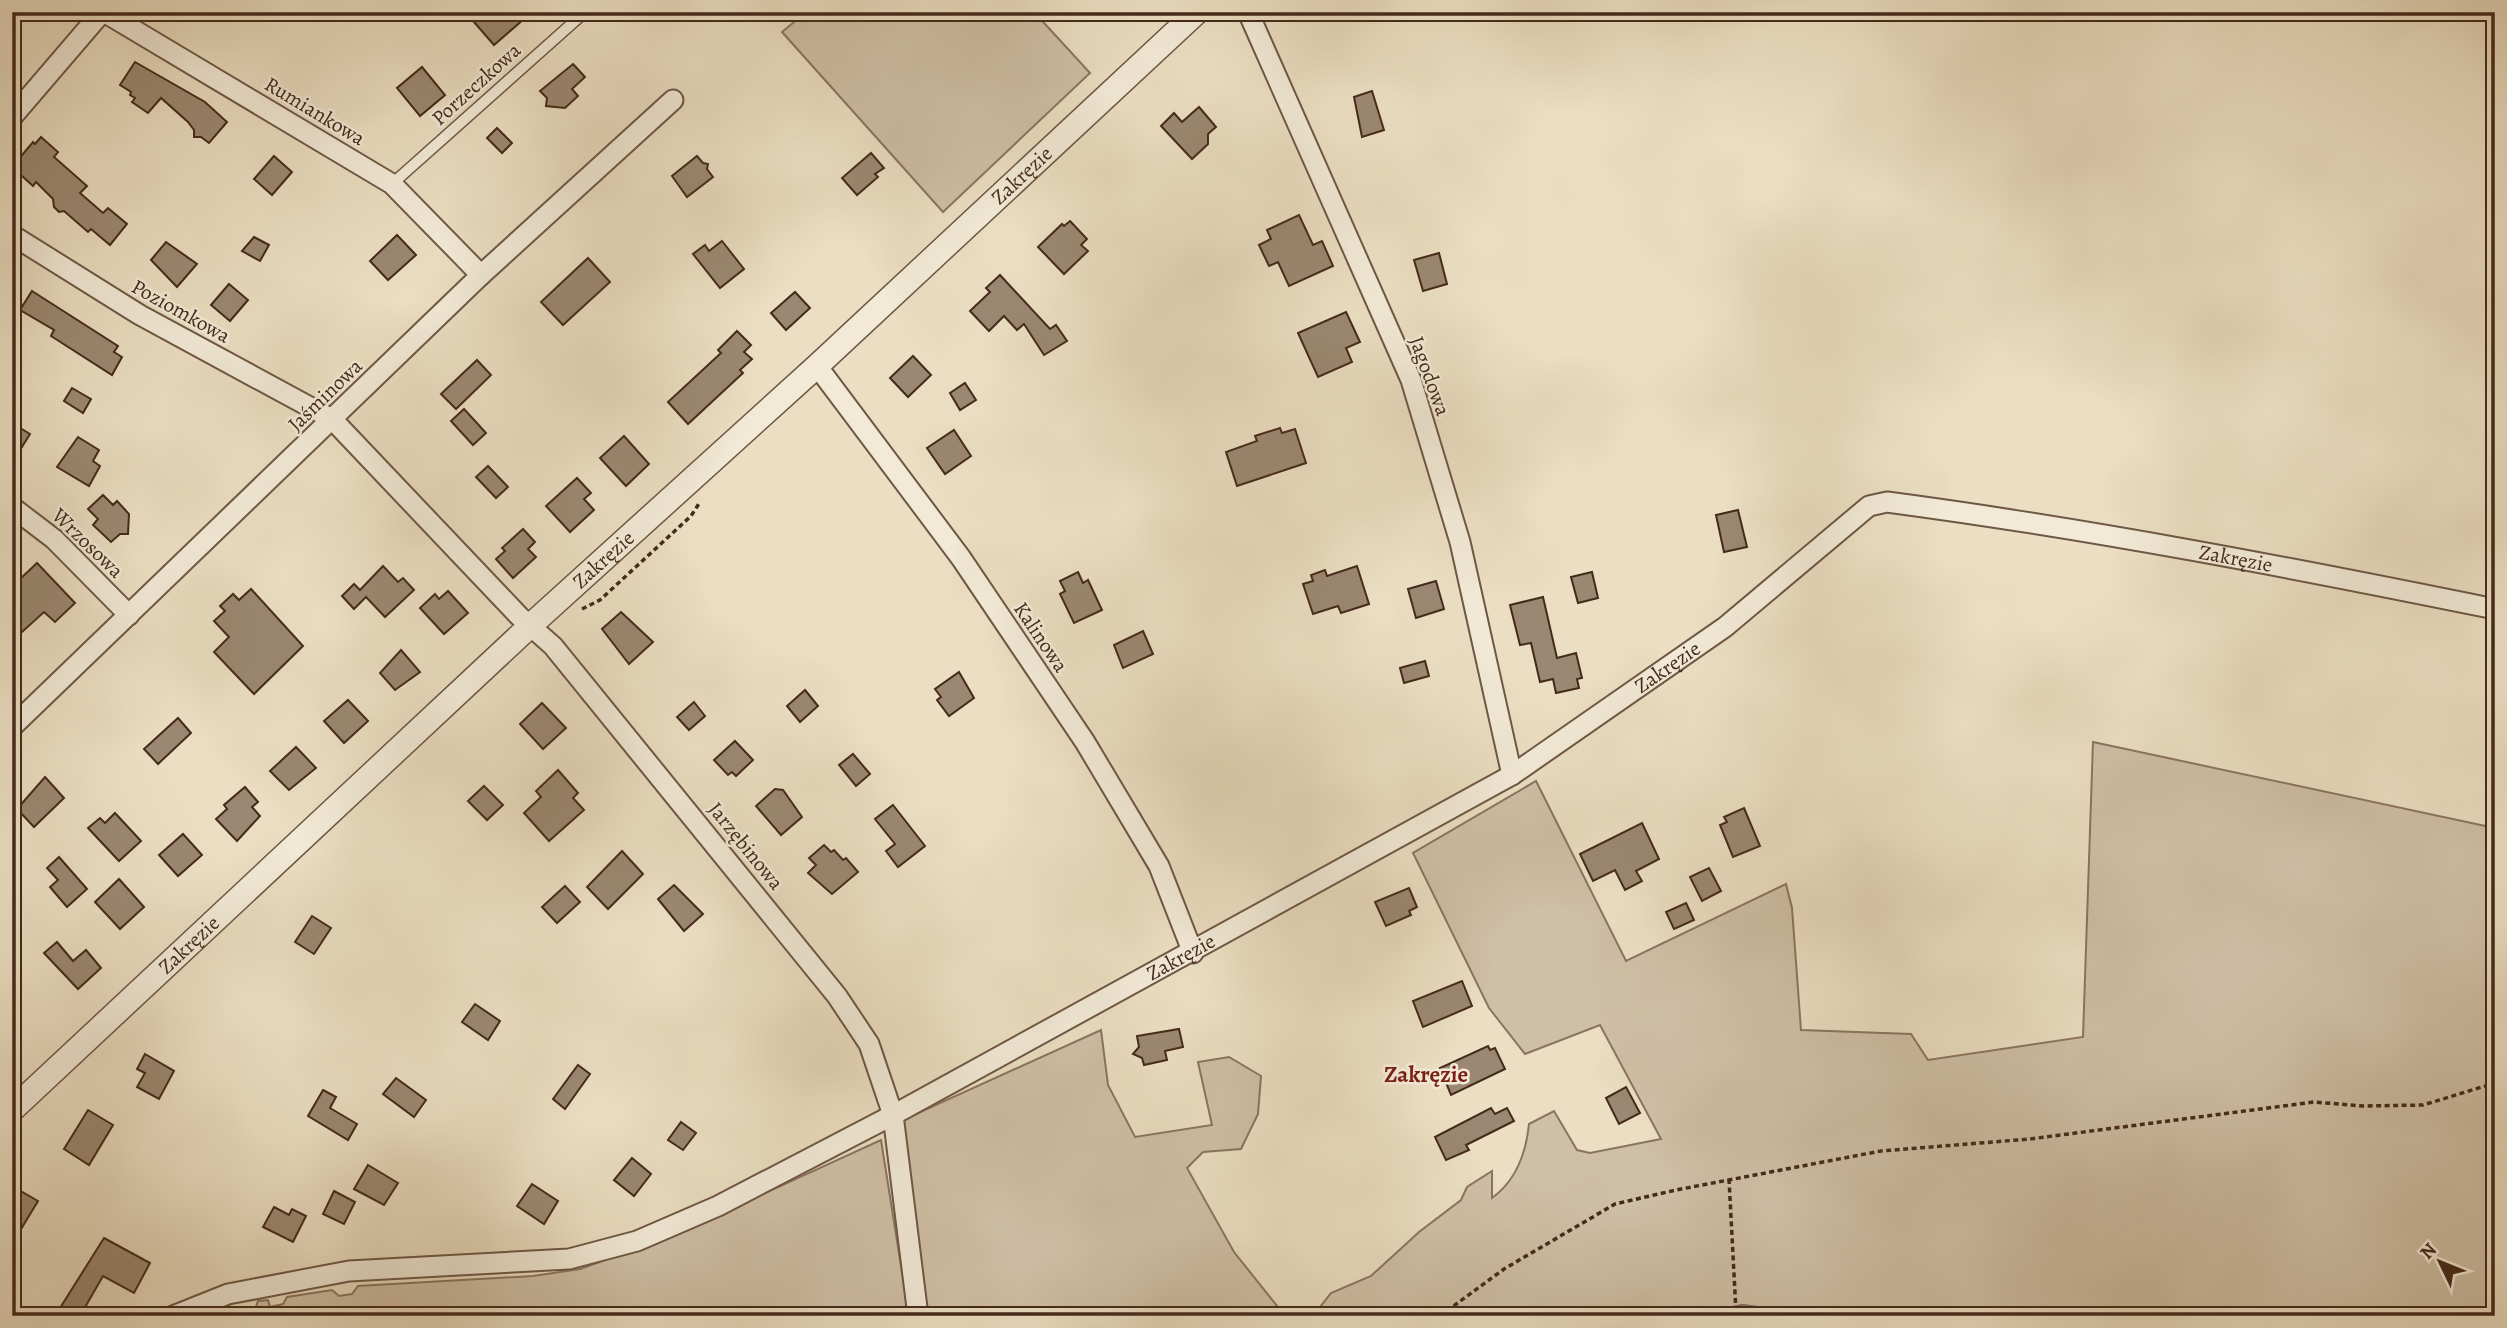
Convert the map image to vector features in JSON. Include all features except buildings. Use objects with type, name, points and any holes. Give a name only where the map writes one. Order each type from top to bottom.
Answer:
[{"type":"street","points":[[12,117],[103,12]]},
{"type":"street","name":"Rumiankowa","points":[[103,12],[392,184],[481,275]]},
{"type":"street","name":"Zakręzie","points":[[12,1110],[531,625],[817,366],[1198,12]]},
{"type":"street","name":"Jagodowa","points":[[1248,12],[1411,380],[1460,542],[1512,775]]},
{"type":"street","name":"Jaśminowa","points":[[12,727],[481,275],[673,100]]},
{"type":"street","name":"Poziomkowa","points":[[12,235],[140,315],[332,419],[531,625]]},
{"type":"street","name":"Kalinowa","points":[[817,366],[961,558],[1085,742],[1159,866],[1193,953]]},
{"type":"street","name":"Zakręzie","points":[[173,1316],[228,1294],[349,1271],[569,1259],[637,1241],[718,1206],[1193,953],[1512,775],[1726,627],[1868,506],[1887,502],[2009,518],[2294,568],[2495,609]]},
{"type":"street","name":"Wrzosowa","points":[[12,507],[54,539],[129,615]]},
{"type":"street","name":"Jarzębinowa","points":[[531,625],[561,656],[837,996],[869,1044],[893,1115]]},
{"type":"street","points":[[893,1115],[918,1316]]},
{"type":"lane","name":"Porzeczkowa","points":[[392,184],[585,12]]},
{"type":"path","points":[[571,615],[600,600],[691,516],[704,495]]},
{"type":"path","points":[[1440,1316],[1504,1269],[1615,1205],[1729,1179],[1881,1151],[2031,1139],[2314,1102],[2423,1105],[2495,1083]]},
{"type":"path","points":[[1729,1179],[1736,1312]]},
{"type":"shaded area","points":[[806,12],[1034,12],[1090,73],[943,212],[782,32]]},
{"type":"shaded area","points":[[2093,742],[2495,828],[2495,1316],[1825,1316],[1742,1305],[1692,1316],[1313,1316],[1331,1293],[1371,1276],[1419,1232],[1461,1200],[1467,1187],[1492,1171],[1492,1198],[1501,1191],[1519,1165],[1529,1124],[1554,1111],[1577,1150],[1590,1153],[1661,1139],[1600,1025],[1525,1054],[1489,1008],[1413,853],[1536,781],[1626,961],[1786,884],[1792,908],[1801,1030],[1911,1034],[1928,1060],[2083,1037]]},
{"type":"shaded area","points":[[1101,1030],[1108,1085],[1135,1137],[1212,1125],[1198,1062],[1229,1057],[1261,1076],[1258,1114],[1241,1149],[1203,1152],[1187,1168],[1234,1252],[1285,1316],[924,1316],[896,1123]]},
{"type":"shaded area","points":[[881,1140],[909,1316],[253,1316],[258,1301],[268,1300],[270,1307],[283,1304],[287,1297],[332,1290],[339,1296],[352,1294],[358,1286],[533,1276],[580,1269],[667,1238]]},
{"type":"shaded area","points":[[1742,1305],[1825,1316],[1692,1316]]},
{"type":"district","name":"Zakręzie","points":[[1426,1074]]}]
